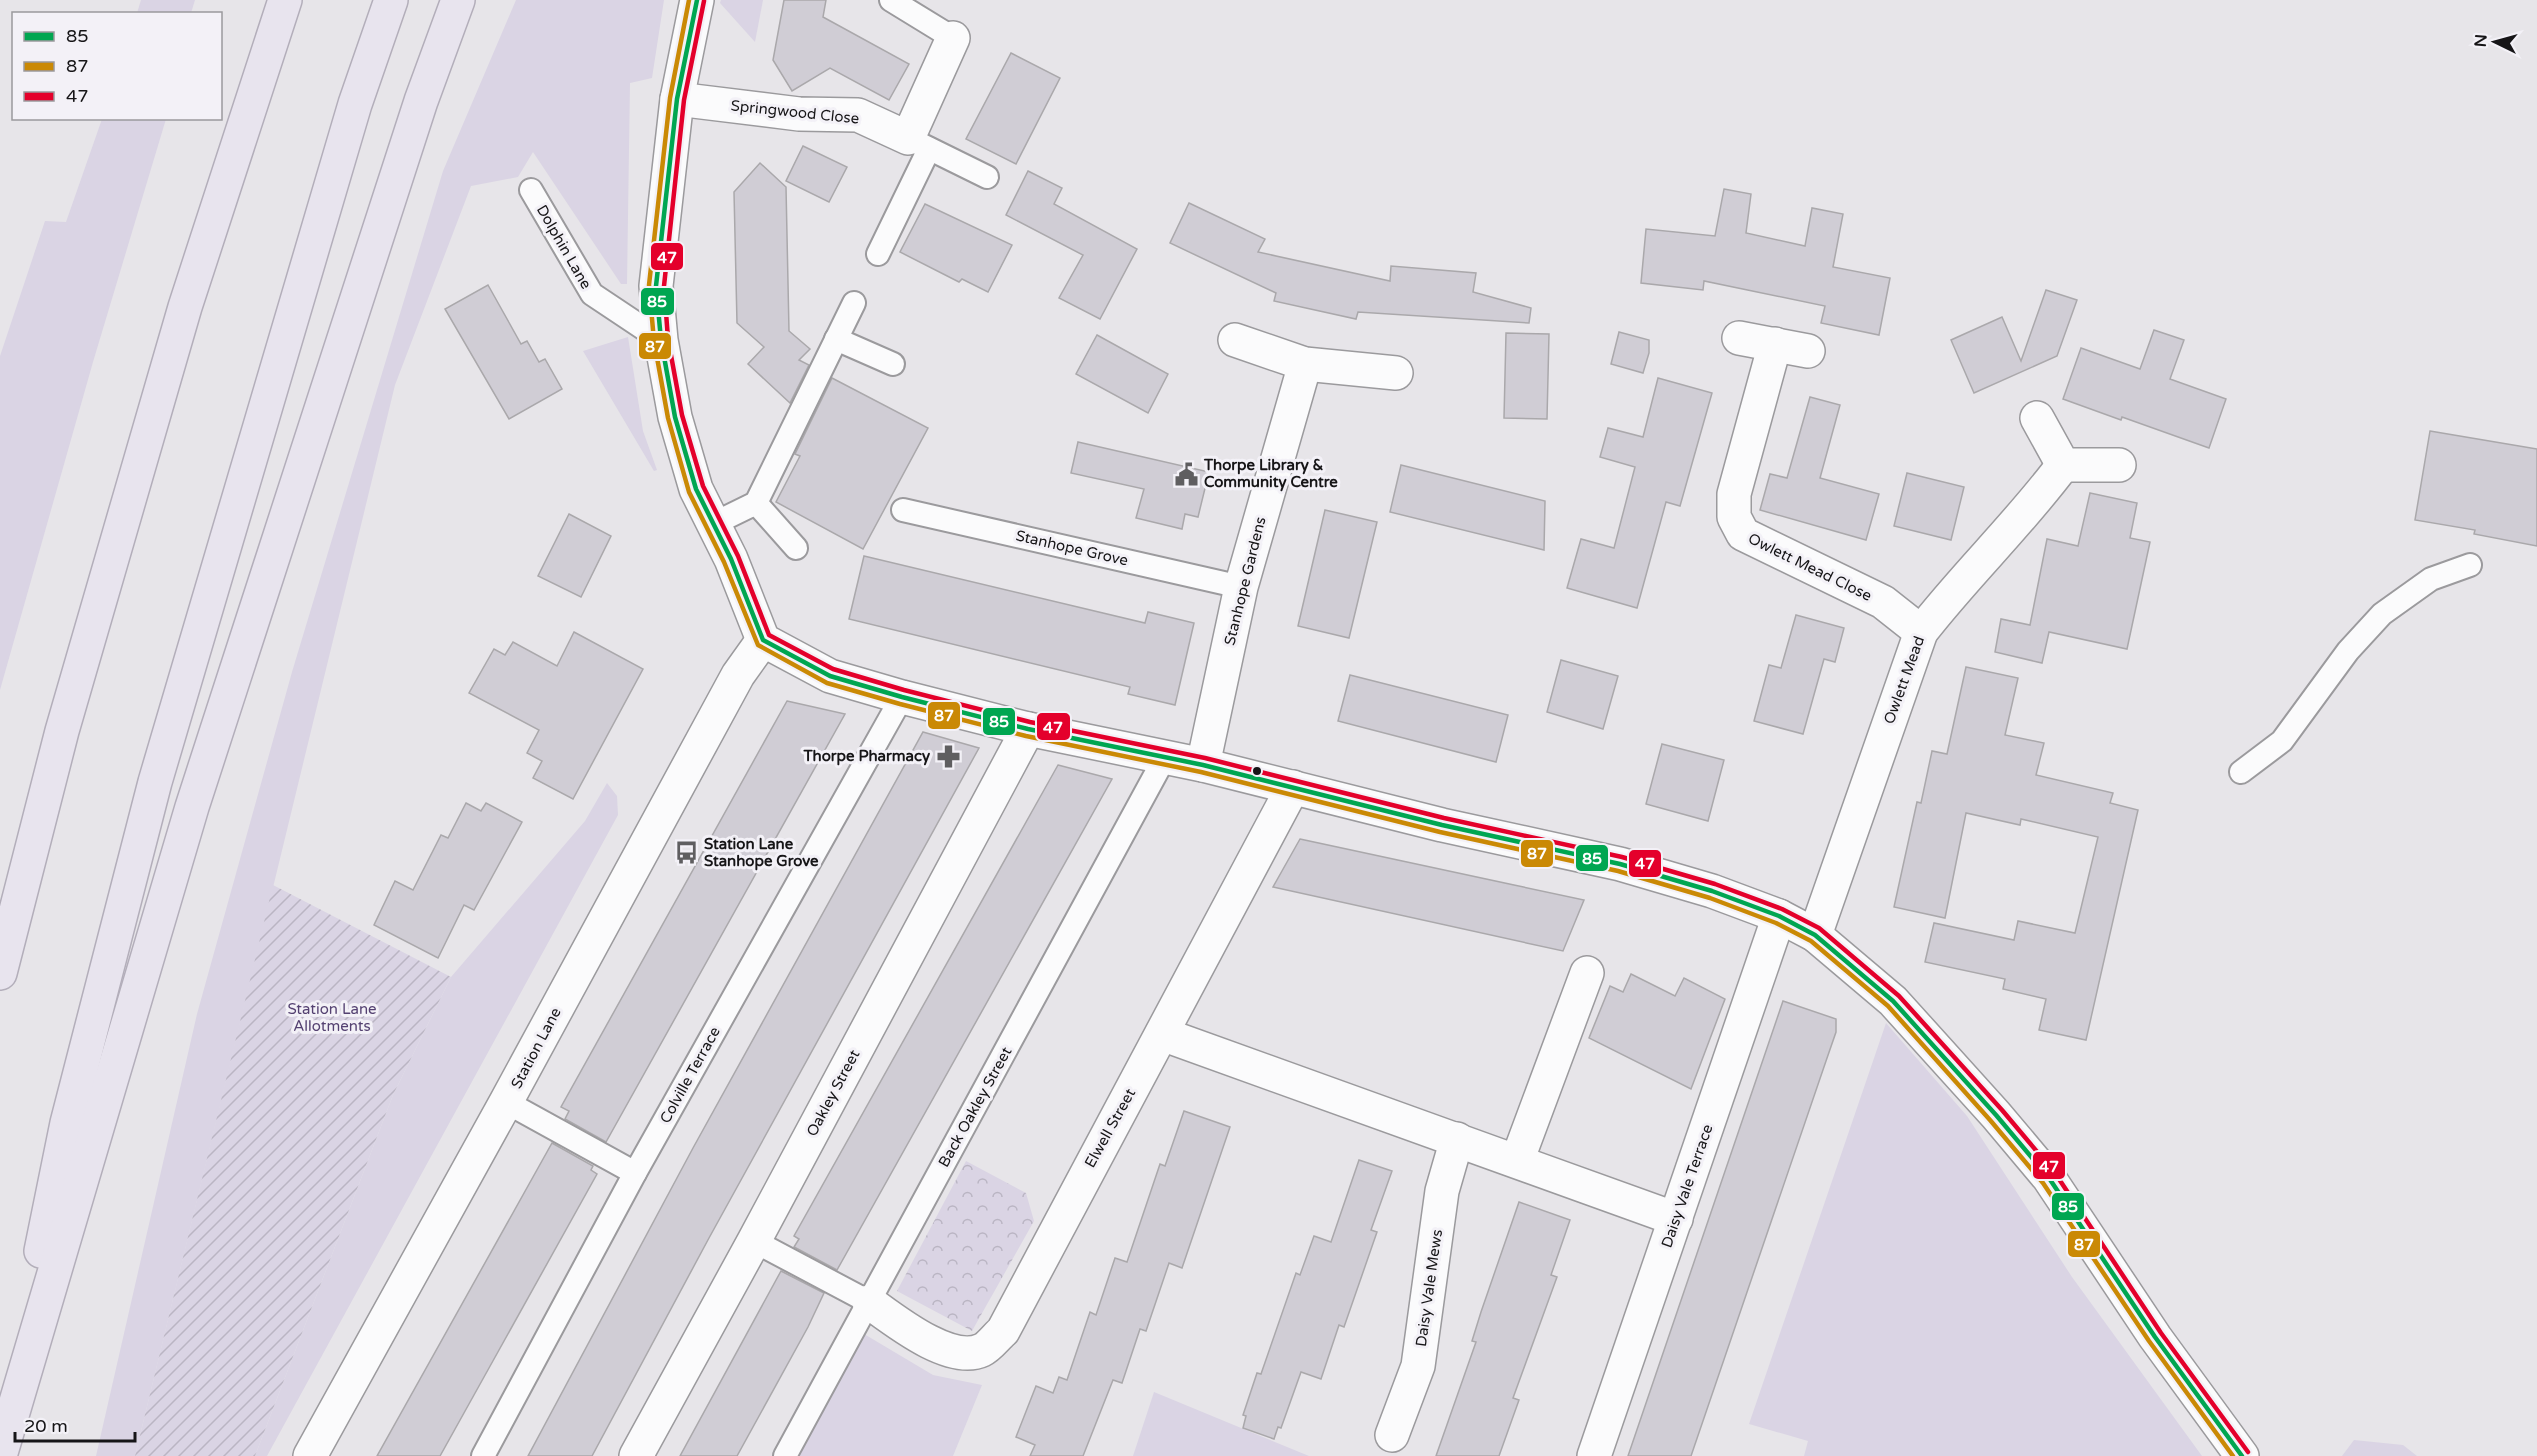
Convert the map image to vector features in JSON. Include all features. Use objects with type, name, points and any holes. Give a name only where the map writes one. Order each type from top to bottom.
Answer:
[{"type":"highway","points":[[0,973],[62,731],[185,307],[285,0]]},
{"type":"highway","points":[[0,1455],[67,1123],[155,782],[352,115],[391,0]]},
{"type":"highway","points":[[0,1455],[192,807],[421,101],[458,0]]},
{"type":"street","points":[[697,0],[677,99],[656,286],[661,340],[675,417],[696,489],[731,560],[764,640],[831,676],[902,697],[1028,729],[1203,765],[1346,799],[1442,825],[1620,864],[1712,891],[1779,916],[1815,934],[1893,1001],[1996,1115],[2049,1178],[2155,1337],[2241,1456]]},
{"type":"street","points":[[919,144],[952,38]]},
{"type":"street","name":"Springwood Close","points":[[677,99],[800,114],[858,116],[919,144]]},
{"type":"street","points":[[1739,338],[1808,351]]},
{"type":"street","points":[[1235,339],[1305,364],[1396,374]]},
{"type":"street","name":"Owlett Mead Close","points":[[1776,344],[1734,494],[1734,517],[1738,525],[1743,534],[1766,547],[1797,558],[1883,602],[1921,632]]},
{"type":"street","name":"Stanhope Gardens","points":[[1203,765],[1241,587],[1305,364]]},
{"type":"street","points":[[2037,418],[2063,465],[2119,465]]},
{"type":"street","name":"Owlett Mead","points":[[1815,934],[1921,632],[1951,593],[2033,505],[2063,465]]},
{"type":"street","name":"Station Lane","points":[[310,1456],[738,675],[764,640]]},
{"type":"street","name":"Oakley Street","points":[[636,1456],[754,1241],[1028,729]]},
{"type":"street","name":"Elwell Street","points":[[869,1302],[913,1333],[955,1353],[982,1350],[1003,1331],[1293,787]]},
{"type":"street","name":"Daisy Vale Terrace","points":[[1594,1456],[1779,916]]},
{"type":"street","points":[[1518,1161],[1587,973]]},
{"type":"street","points":[[1162,1034],[1676,1219]]},
{"type":"street","name":"Daisy Vale Mews","points":[[1392,1436],[1418,1366],[1442,1191],[1457,1139]]},
{"type":"lane","points":[[891,0],[952,38]]},
{"type":"lane","points":[[878,254],[919,144],[987,177]]},
{"type":"lane","name":"Dolphin Lane","points":[[531,190],[592,294],[661,340]]},
{"type":"lane","points":[[713,524],[756,503],[854,303]]},
{"type":"lane","points":[[836,339],[892,364]]},
{"type":"lane","points":[[756,503],[796,548]]},
{"type":"lane","name":"Stanhope Grove","points":[[903,510],[1241,587]]},
{"type":"lane","points":[[2241,772],[2282,741],[2348,651],[2382,614],[2431,579],[2470,565]]},
{"type":"lane","name":"Colville Terrace","points":[[483,1456],[635,1173],[902,697]]},
{"type":"lane","name":"Back Oakley Street","points":[[785,1456],[1165,757]]},
{"type":"lane","points":[[506,1102],[635,1173]]},
{"type":"lane","points":[[754,1241],[869,1302]]},
{"type":"green space","points":[[141,0],[195,0],[191,12],[137,12]]},
{"type":"green space","points":[[516,0],[664,0],[652,78],[630,83],[627,284],[621,284],[533,152],[518,177],[471,186],[395,385],[135,1456],[96,1456],[197,1014],[292,672],[443,171]]},
{"type":"green space","points":[[721,0],[763,0],[755,42],[720,3]]},
{"type":"green space","points":[[102,120],[166,120],[93,362],[0,690],[0,356],[45,221],[66,222]]},
{"type":"green space","points":[[628,337],[643,431],[657,470],[654,471],[583,351]]},
{"type":"green space","points":[[607,783],[617,796],[618,815],[267,1456],[255,1456],[393,1095],[451,977],[585,821]]},
{"type":"green space","name":"Station Lane Allotments","points":[[273,885],[451,977],[393,1095],[255,1456],[135,1456]]},
{"type":"green space","points":[[1886,1023],[1967,1116],[2072,1277],[2202,1456],[1804,1456],[1808,1441],[1749,1424]]},
{"type":"green space","points":[[966,1161],[1026,1193],[1034,1221],[972,1331],[897,1291]]},
{"type":"green space","points":[[854,1328],[933,1375],[982,1385],[953,1456],[785,1456]]},
{"type":"green space","points":[[1154,1392],[1309,1456],[1133,1456]]},
{"type":"green space","points":[[2354,1440],[2403,1445],[2417,1456],[2342,1456]]},
{"type":"building","points":[[784,0],[826,0],[823,17],[909,64],[889,100],[830,68],[792,91],[773,60]]},
{"type":"building","points":[[1011,53],[1060,78],[1016,164],[966,139]]},
{"type":"building","points":[[803,146],[847,167],[829,202],[786,181]]},
{"type":"building","points":[[760,163],[786,187],[789,331],[810,349],[799,360],[809,365],[790,403],[748,364],[764,347],[737,323],[734,192]]},
{"type":"building","points":[[1028,171],[1062,188],[1054,204],[1137,249],[1100,319],[1059,298],[1083,255],[1006,215]]},
{"type":"building","points":[[1724,189],[1751,194],[1746,233],[1805,246],[1812,208],[1843,214],[1833,267],[1890,278],[1879,335],[1821,323],[1825,306],[1704,281],[1703,290],[1641,283],[1646,229],[1715,236]]},
{"type":"building","points":[[1189,203],[1265,239],[1258,252],[1390,281],[1391,266],[1476,273],[1473,292],[1531,308],[1529,323],[1358,312],[1356,319],[1274,301],[1276,293],[1170,243]]},
{"type":"building","points":[[925,204],[1012,245],[988,292],[962,279],[959,282],[900,252]]},
{"type":"building","points":[[488,285],[521,344],[527,341],[539,362],[545,359],[562,389],[509,419],[445,309]]},
{"type":"building","points":[[2046,290],[2077,300],[2057,356],[1974,393],[1951,340],[2002,317],[2021,361]]},
{"type":"building","points":[[2154,330],[2184,340],[2170,379],[2226,399],[2209,448],[2063,399],[2081,348],[2140,369]]},
{"type":"building","points":[[1619,332],[1649,340],[1649,353],[1643,373],[1611,364]]},
{"type":"building","points":[[1506,333],[1549,334],[1547,419],[1504,418]]},
{"type":"building","points":[[1097,335],[1168,374],[1148,413],[1076,374]]},
{"type":"building","points":[[832,378],[928,428],[863,549],[776,502],[800,456],[795,454]]},
{"type":"building","points":[[1658,378],[1712,393],[1680,506],[1666,502],[1637,608],[1567,588],[1581,539],[1614,548],[1635,467],[1600,457],[1608,428],[1643,437]]},
{"type":"building","points":[[1810,397],[1840,405],[1820,478],[1879,494],[1866,540],[1760,510],[1770,474],[1787,478]]},
{"type":"building","points":[[2430,431],[2537,449],[2537,546],[2474,534],[2475,530],[2415,520]]},
{"type":"building","points":[[1078,442],[1209,472],[1198,517],[1185,514],[1182,529],[1136,518],[1144,489],[1071,473]]},
{"type":"building","points":[[1401,465],[1545,501],[1544,550],[1390,512]]},
{"type":"building","points":[[1907,473],[1964,487],[1951,540],[1894,526]]},
{"type":"building","points":[[2090,493],[2137,503],[2130,538],[2150,542],[2127,649],[2049,632],[2042,663],[1995,652],[2001,619],[2030,625],[2047,539],[2078,546]]},
{"type":"building","points":[[1325,510],[1377,522],[1349,638],[1298,626]]},
{"type":"building","points":[[569,514],[611,536],[581,597],[538,576]]},
{"type":"building","points":[[864,556],[1145,623],[1148,612],[1194,623],[1175,705],[1128,694],[1130,687],[849,619]]},
{"type":"building","points":[[1796,615],[1844,628],[1835,662],[1824,659],[1803,734],[1754,721],[1769,665],[1781,668]]},
{"type":"building","points":[[574,632],[643,669],[573,799],[533,778],[542,761],[527,753],[539,730],[469,693],[494,649],[505,655],[513,642],[557,666]]},
{"type":"building","points":[[1561,660],[1618,676],[1603,729],[1547,712]]},
{"type":"building","points":[[1966,667],[2018,678],[2005,735],[2044,743],[2036,775],[2113,793],[2110,803],[2138,810],[2086,1040],[2039,1030],[2046,999],[2003,989],[2005,979],[1925,962],[1934,923],[2014,940],[2018,921],[2075,933],[2098,837],[2021,819],[2020,825],[1966,813],[1945,918],[1894,907],[1917,802],[1921,803],[1932,751],[1947,754]]},
{"type":"building","points":[[1350,675],[1508,715],[1496,762],[1338,721]]},
{"type":"building","points":[[787,701],[845,714],[606,1142],[565,1119],[569,1111],[561,1107]]},
{"type":"building","points":[[923,732],[979,748],[709,1238],[592,1456],[528,1456],[693,1148]]},
{"type":"building","points":[[1662,744],[1724,760],[1708,821],[1646,804]]},
{"type":"building","points":[[1058,765],[1112,779],[837,1270],[794,1247],[799,1239],[794,1236]]},
{"type":"building","points":[[466,803],[481,811],[486,803],[522,822],[474,910],[464,905],[438,958],[374,925],[395,881],[413,890],[441,835],[448,838]]},
{"type":"building","points":[[1300,839],[1584,900],[1563,951],[1273,887]]},
{"type":"building","points":[[1631,974],[1675,996],[1684,978],[1725,999],[1691,1089],[1589,1038],[1610,986],[1623,992]]},
{"type":"building","points":[[1783,1001],[1836,1019],[1836,1032],[1691,1456],[1628,1456]]},
{"type":"building","points":[[1184,1111],[1230,1127],[1182,1268],[1169,1263],[1146,1331],[1140,1329],[1122,1383],[1113,1380],[1083,1456],[1030,1456],[1035,1445],[1016,1437],[1036,1386],[1053,1393],[1059,1377],[1067,1380],[1090,1312],[1096,1315],[1115,1258],[1127,1262],[1160,1164],[1165,1166]]},
{"type":"building","points":[[552,1143],[593,1166],[591,1170],[597,1174],[440,1456],[377,1456]]},
{"type":"building","points":[[1359,1160],[1392,1171],[1371,1230],[1377,1232],[1344,1327],[1339,1325],[1321,1379],[1301,1372],[1281,1428],[1278,1427],[1274,1439],[1243,1428],[1246,1416],[1243,1415],[1257,1373],[1261,1374],[1296,1273],[1300,1275],[1314,1236],[1331,1242]]},
{"type":"building","points":[[1519,1202],[1570,1220],[1551,1275],[1557,1277],[1513,1398],[1519,1400],[1499,1456],[1436,1456],[1476,1342],[1472,1341]]},
{"type":"building","points":[[781,1271],[824,1293],[808,1327],[737,1456],[680,1456]]},
{"type":"transit line","name":"87","points":[[689,0],[670,98],[649,285],[654,341],[668,418],[689,492],[724,562],[758,645],[827,683],[900,704],[1026,736],[1201,772],[1440,832],[1618,871],[1710,898],[1776,923],[1811,941],[1888,1006],[2043,1183],[2149,1341],[2233,1456]]},
{"type":"transit line","name":"85","points":[[697,0],[677,99],[656,286],[661,340],[675,417],[696,489],[731,559],[763,640],[830,676],[902,697],[1028,729],[1203,765],[1442,825],[1620,864],[1712,891],[1779,916],[1815,935],[1893,1001],[1996,1115],[2049,1178],[2155,1337],[2242,1456]]},
{"type":"transit line","name":"47","points":[[704,1],[684,100],[664,286],[668,339],[682,415],[703,486],[738,556],[769,635],[833,669],[904,690],[1030,722],[1205,758],[1444,818],[1622,857],[1715,884],[1782,909],[1819,928],[1899,996],[2002,1110],[2055,1173],[2161,1333],[2248,1452]]},
{"type":"place","name":"Thorpe Library & Community Centre","points":[[1186,474]]},
{"type":"place","name":"Thorpe Pharmacy","points":[[948,756]]},
{"type":"place","name":"Station Lane Stanhope Grove","points":[[686,853]]}]
